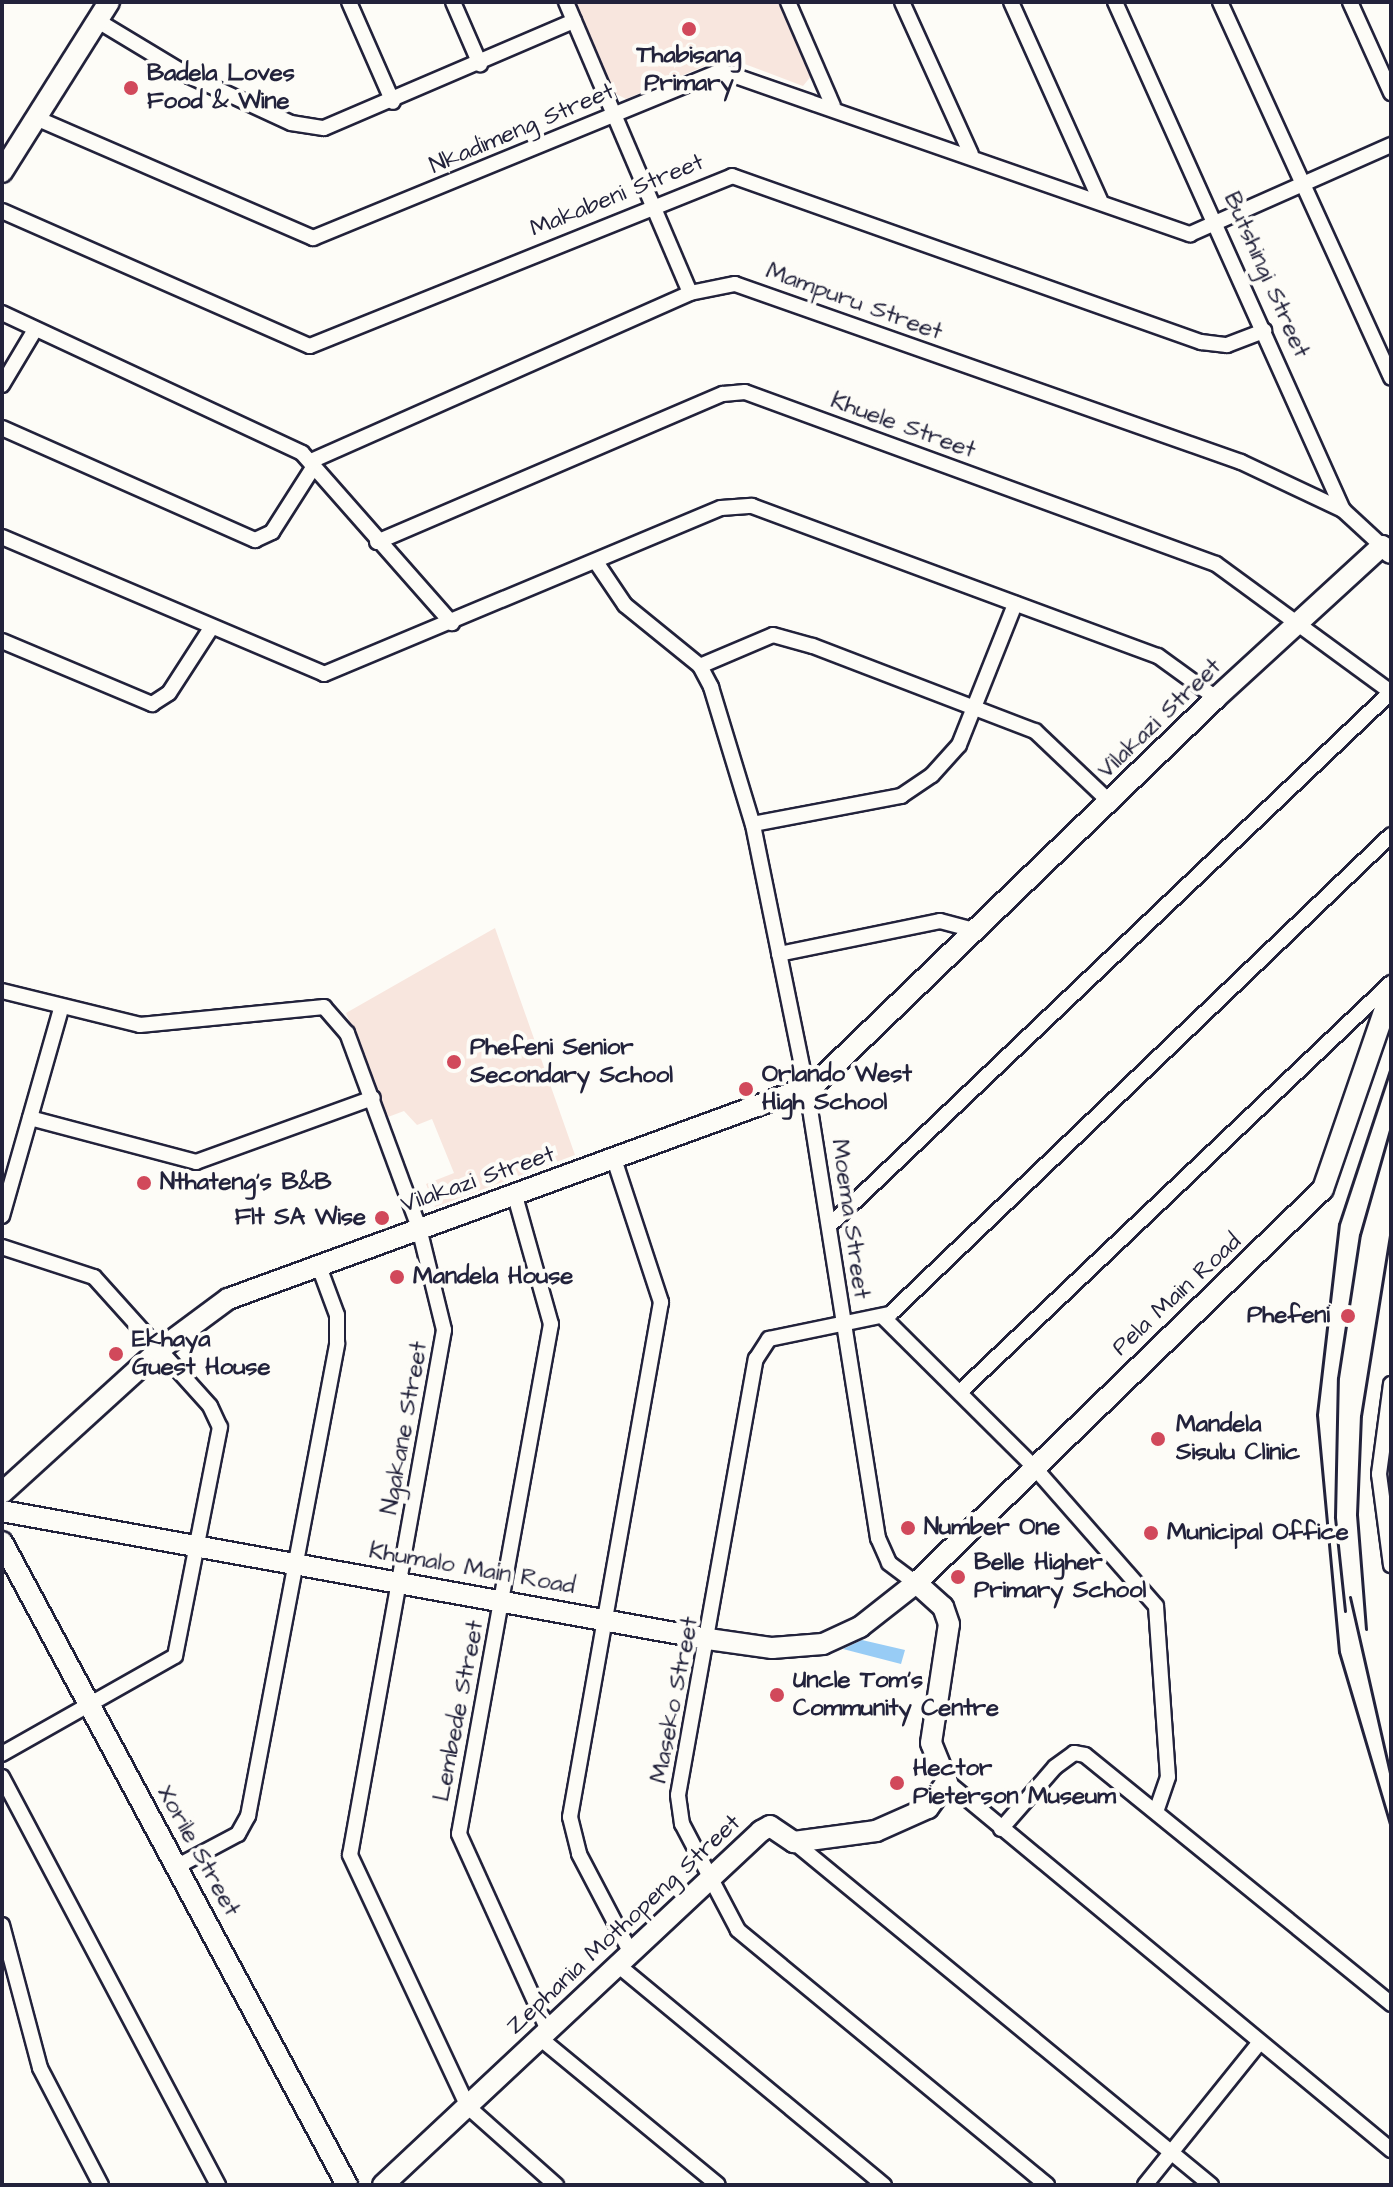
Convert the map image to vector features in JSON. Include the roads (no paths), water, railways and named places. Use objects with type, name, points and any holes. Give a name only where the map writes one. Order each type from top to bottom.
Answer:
[{"type":"street","points":[[2,172],[109,2]]},
{"type":"street","points":[[349,2],[393,102]]},
{"type":"street","points":[[453,2],[480,64]]},
{"type":"street","points":[[566,2],[690,293]]},
{"type":"street","points":[[788,2],[833,106]]},
{"type":"street","points":[[902,2],[971,154]]},
{"type":"street","points":[[1011,2],[1100,200]]},
{"type":"street","name":"Butshingi Street","points":[[1115,2],[1343,510],[1387,549]]},
{"type":"street","points":[[1220,2],[1306,184],[1391,378]]},
{"type":"street","points":[[1350,2],[1391,93]]},
{"type":"street","points":[[98,21],[189,76],[291,123],[324,128],[393,102],[574,21]]},
{"type":"street","name":"Nkadimeng Street","points":[[36,118],[313,238],[721,71],[833,106],[1190,234],[1391,145]]},
{"type":"street","name":"Makabeni Street","points":[[2,211],[310,346],[719,177],[746,178],[1201,342],[1227,345],[1264,331]]},
{"type":"street","name":"Mampuru Street","points":[[312,463],[690,293],[735,284],[1241,462],[1343,510]]},
{"type":"street","points":[[2,313],[33,333],[312,463],[377,542],[452,623]]},
{"type":"street","points":[[2,385],[33,333]]},
{"type":"street","name":"Khuele Street","points":[[377,542],[723,394],[745,392],[1216,564],[1297,627],[1391,692]]},
{"type":"street","points":[[2,428],[255,540],[272,532],[312,463]]},
{"type":"street","points":[[2,537],[324,674],[739,505],[1158,656],[1216,698]]},
{"type":"street","name":"Vilakazi Street","points":[[2,1493],[159,1350],[228,1299],[807,1090],[1111,803],[1216,698],[1387,549]]},
{"type":"street","points":[[596,562],[625,605],[700,666],[773,635],[1046,738],[1111,803]]},
{"type":"street","points":[[753,824],[909,793],[951,758],[974,709],[1015,604]]},
{"type":"street","points":[[2,641],[152,704],[169,693],[211,628]]},
{"type":"street","name":"Moema Street","points":[[700,666],[753,824],[807,1090],[878,1538],[889,1563],[916,1583]]},
{"type":"street","points":[[830,1225],[1391,692]]},
{"type":"street","points":[[1157,1809],[1168,1777],[1160,1615],[1033,1466],[961,1391],[884,1318],[1391,835]]},
{"type":"street","points":[[779,954],[940,921],[977,931]]},
{"type":"street","points":[[961,1391],[1391,983]]},
{"type":"street","name":"Ngakane Street","points":[[2,991],[61,1009],[140,1025],[324,1007],[342,1023],[373,1098],[419,1228],[444,1330],[350,1855],[468,2107],[556,2185]]},
{"type":"street","name":"Pela Main Road","points":[[916,1583],[1033,1466],[1323,1189],[1391,992]]},
{"type":"street","points":[[2,1216],[61,1009]]},
{"type":"street","points":[[30,1118],[196,1162],[373,1098]]},
{"type":"street","points":[[614,1159],[661,1302],[571,1829],[625,1959],[884,2185]]},
{"type":"street","name":"Lembede Street","points":[[515,1196],[551,1324],[459,1834],[545,2035],[718,2185]]},
{"type":"street","points":[[2,1247],[94,1277],[159,1350],[220,1427],[175,1656],[2,1754]]},
{"type":"street","points":[[176,1867],[245,1824],[339,1329],[318,1264]]},
{"type":"street","name":"Maseko Street","points":[[884,1318],[844,1328],[769,1339],[759,1352],[677,1806],[708,1878],[750,1941],[1047,2185]]},
{"type":"street","points":[[1391,1384],[1385,1474],[1391,1565]]},
{"type":"street","name":"Khumalo Main Road","points":[[2,1511],[772,1648],[823,1644],[860,1627],[916,1583]]},
{"type":"street","name":"Xorile Street","points":[[2,1542],[347,2185]]},
{"type":"street","points":[[916,1583],[943,1607],[949,1624],[931,1743],[947,1782],[1391,2150]]},
{"type":"street","points":[[1001,1829],[1074,1753],[1157,1809],[1391,2004]]},
{"type":"street","points":[[2,1777],[218,2185]]},
{"type":"street","name":"Zephania Mothopeng Street","points":[[383,2185],[708,1878],[770,1826],[794,1842],[907,1822],[947,1782]]},
{"type":"street","points":[[794,1842],[1211,2185]]},
{"type":"street","points":[[2,1925],[40,2068],[101,2185]]},
{"type":"street","points":[[1145,2185],[1259,2043]]},
{"type":"water","points":[[862,1640],[905,1650],[901,1664],[843,1649]]},
{"type":"railway","points":[[1391,1067],[1339,1224],[1317,1415],[1339,1652],[1391,1828]]},
{"type":"railway","points":[[1345,1611],[1335,1517],[1338,1378],[1360,1235],[1391,1126]]},
{"type":"railway","points":[[1366,1629],[1357,1514],[1361,1416],[1391,1228]]},
{"type":"railway","points":[[1350,1597],[1391,1777]]},
{"type":"place","name":"Thabisang Primary","points":[[689,29]]},
{"type":"place","name":"Badela Loves Food & Wine","points":[[131,88]]},
{"type":"place","name":"Phefeni Senior Secondary School","points":[[454,1062]]},
{"type":"place","name":"Orlando West High School","points":[[746,1089]]},
{"type":"place","name":"Nthateng's B&B","points":[[144,1183]]},
{"type":"place","name":"Flt SA Wise","points":[[382,1218]]},
{"type":"place","name":"Mandela House","points":[[397,1277]]},
{"type":"place","name":"Phefeni","points":[[1348,1316]]},
{"type":"place","name":"Ekhaya Guest House","points":[[116,1354]]},
{"type":"place","name":"Mandela Sisulu Clinic","points":[[1158,1439]]},
{"type":"place","name":"Number One","points":[[908,1528]]},
{"type":"place","name":"Municipal Office","points":[[1151,1533]]},
{"type":"place","name":"Belle Higher Primary School","points":[[958,1577]]},
{"type":"place","name":"Uncle Tom's Community Centre","points":[[777,1695]]},
{"type":"place","name":"Hector Pieterson Museum","points":[[897,1783]]}]
